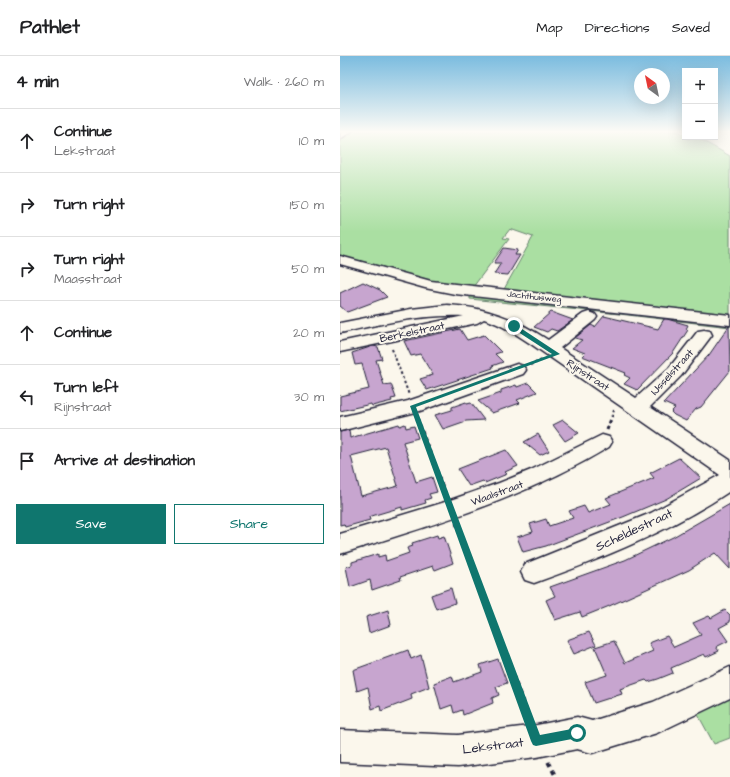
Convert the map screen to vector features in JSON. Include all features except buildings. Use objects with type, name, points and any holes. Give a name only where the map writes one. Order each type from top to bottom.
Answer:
[{"type":"street","name":"Jachthuisweg","points":[[340,260],[430,285],[456,289],[730,320]]},
{"type":"street","name":"Rijnstraat","points":[[340,328],[440,310],[454,310],[483,314],[498,318],[514,326],[631,403],[730,471]]},
{"type":"street","name":"Berkelstraat","points":[[340,347],[476,319],[483,314]]},
{"type":"street","points":[[552,351],[589,316]]},
{"type":"street","name":"IJsselstraat","points":[[631,403],[675,372],[704,335]]},
{"type":"street","points":[[340,424],[413,406],[517,370]]},
{"type":"street","name":"Waalstraat","points":[[340,544],[488,498],[543,475],[573,460],[602,442]]},
{"type":"street","name":"Scheldestraat","points":[[534,572],[632,534],[715,490],[730,480]]},
{"type":"street","name":"Lekstraat","points":[[340,746],[458,751],[536,741],[577,733],[592,737],[657,717],[730,682]]},
{"type":"path","points":[[388,338],[536,741],[556,777]]},
{"type":"path","points":[[517,370],[552,351]]},
{"type":"path","points":[[602,442],[617,405],[631,403]]},
{"type":"green space","points":[[340,165],[730,165],[730,316],[503,291],[533,237],[510,229],[503,238],[509,239],[473,287],[426,280],[340,258]]},
{"type":"green space","points":[[470,293],[730,323],[730,327],[470,299]]},
{"type":"green space","points":[[730,693],[730,738],[714,744],[696,711]]},
{"type":"route","points":[[514,326],[557,354],[517,370],[413,406],[536,741],[577,733]]}]
